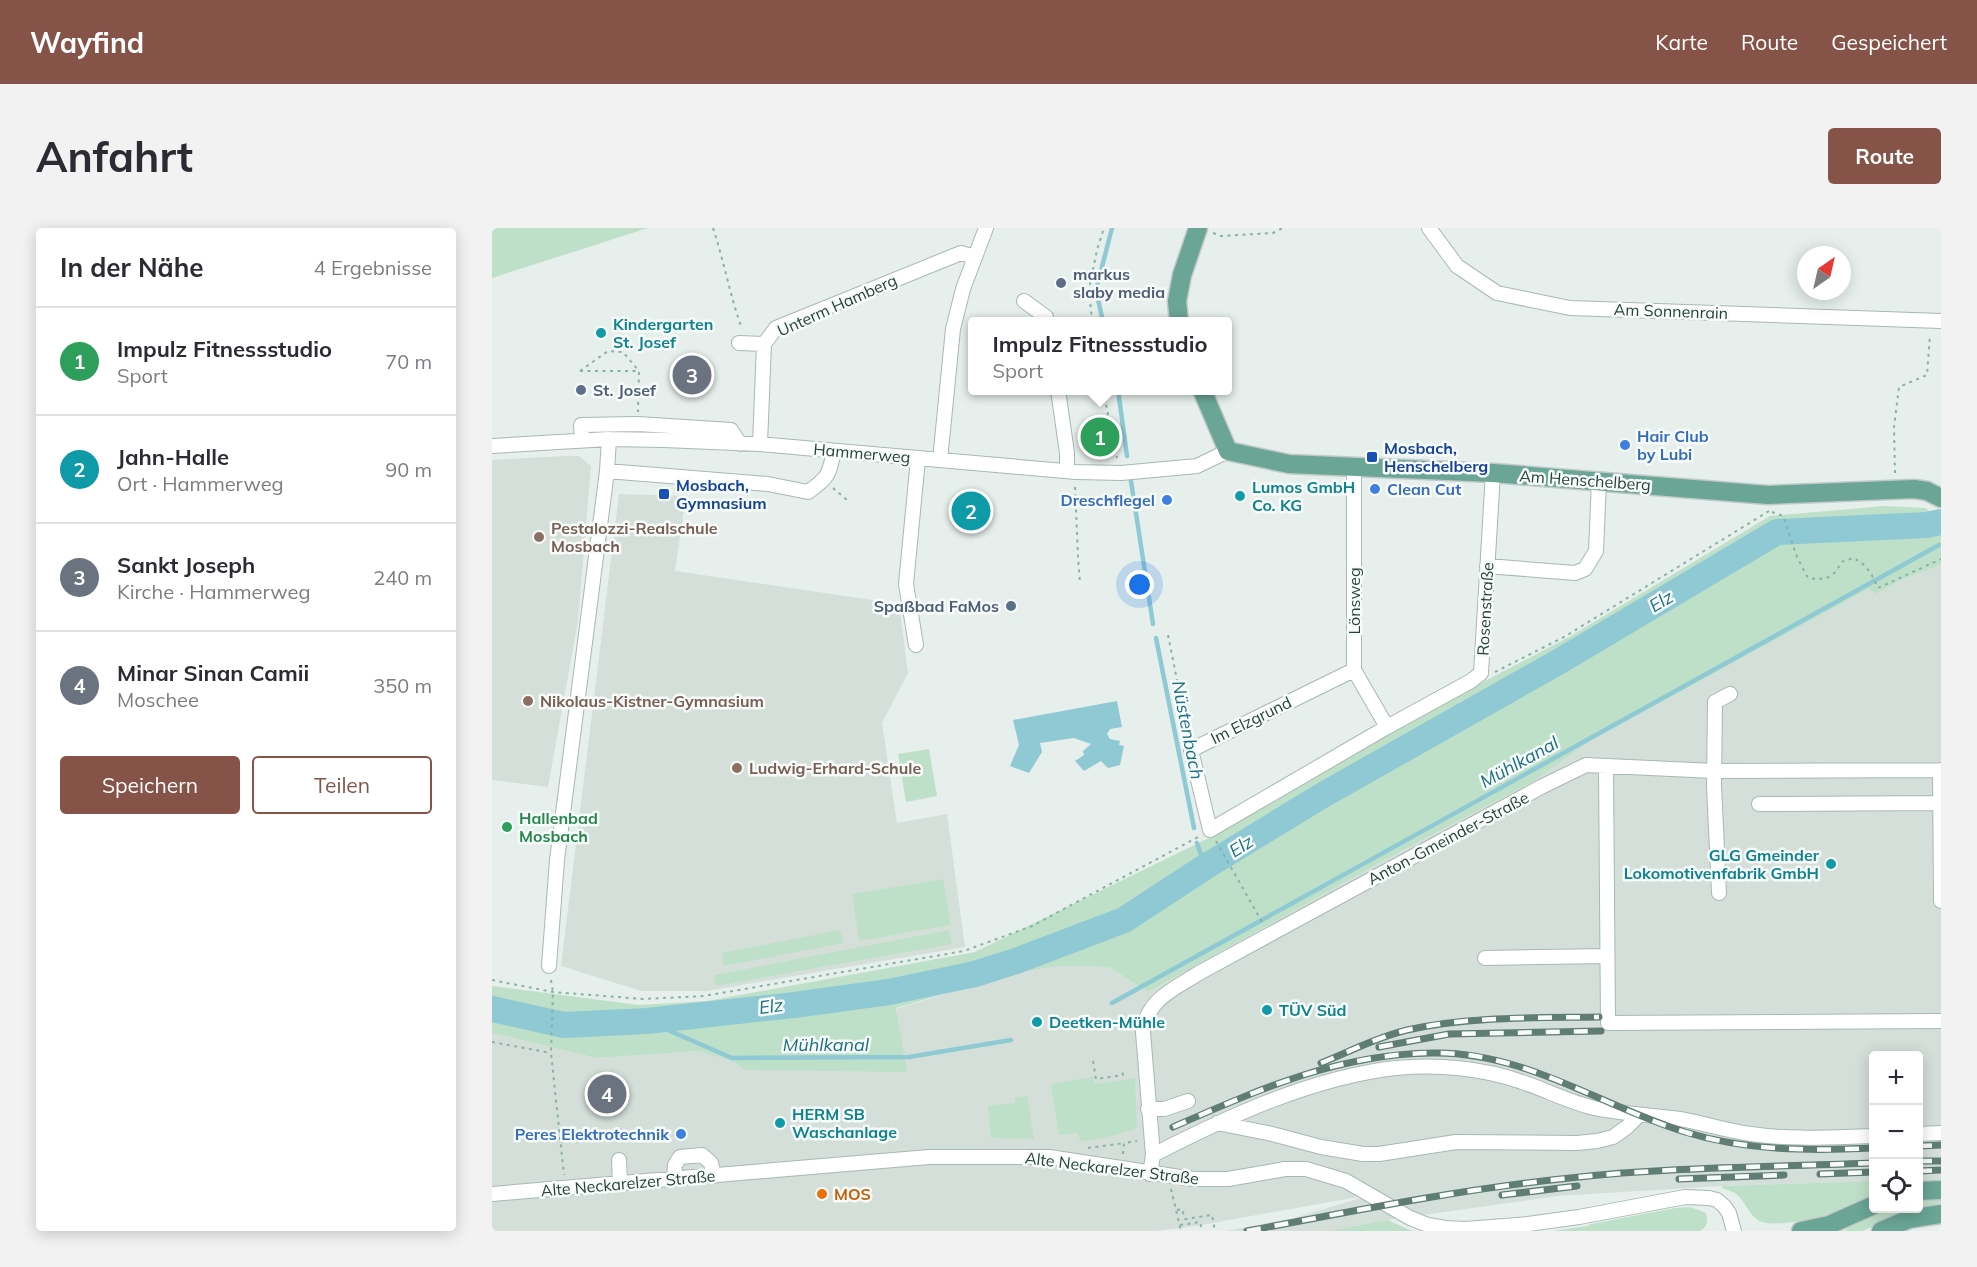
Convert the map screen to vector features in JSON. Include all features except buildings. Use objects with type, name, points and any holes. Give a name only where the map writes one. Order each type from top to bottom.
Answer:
[{"type":"main road","points":[[1179,317],[1177,301],[1182,275],[1198,228]]},
{"type":"main road","points":[[1204,395],[1228,451]]},
{"type":"main road","name":"Am Henschelberg","points":[[1228,451],[1288,464],[1492,473],[1768,495],[1914,489],[1927,491],[1941,498]]},
{"type":"main road","points":[[1923,1191],[1941,1190]]},
{"type":"main road","points":[[1801,1231],[1829,1225],[1869,1207]]},
{"type":"main road","points":[[1881,1231],[1909,1220],[1941,1214]]},
{"type":"street","points":[[940,460],[952,330],[963,290],[986,228]]},
{"type":"street","name":"Am Sonnenrain","points":[[1429,228],[1457,266],[1497,294],[1570,308],[1936,321]]},
{"type":"street","name":"Unterm Hamberg","points":[[760,444],[764,344],[776,328],[961,253],[975,257]]},
{"type":"street","points":[[1024,301],[1046,317]]},
{"type":"street","points":[[741,338],[764,344]]},
{"type":"street","points":[[1059,395],[1071,471]]},
{"type":"street","points":[[582,440],[581,425],[638,424],[731,430],[740,444]]},
{"type":"street","points":[[549,966],[557,860],[607,471],[609,439]]},
{"type":"street","name":"Hammerweg","points":[[492,446],[609,439],[760,444],[918,459],[1121,473],[1197,466],[1228,451]]},
{"type":"street","points":[[607,471],[768,484],[808,492],[824,480],[830,471],[834,451]]},
{"type":"street","points":[[916,645],[906,584],[918,459]]},
{"type":"street","name":"Lönsweg","points":[[1354,466],[1354,670]]},
{"type":"street","name":"Rosenstraße","points":[[1212,834],[1387,727],[1481,674],[1492,473]]},
{"type":"street","points":[[1487,566],[1575,573],[1585,568],[1596,551],[1599,481]]},
{"type":"street","points":[[1354,670],[1387,727]]},
{"type":"street","name":"Im Elzgrund","points":[[1212,834],[1191,750],[1354,670]]},
{"type":"street","points":[[1719,893],[1714,771],[1715,702],[1730,694]]},
{"type":"street","name":"Anton-Gmeinder-Straße","points":[[1150,1174],[1153,1155],[1143,1032],[1144,1019],[1152,1006],[1199,973],[1541,787],[1586,765],[1714,771],[1940,770]]},
{"type":"street","points":[[1606,766],[1608,1023],[1941,1021]]},
{"type":"street","points":[[1940,770],[1941,901]]},
{"type":"street","points":[[1759,804],[1941,803]]},
{"type":"street","points":[[1485,958],[1607,956]]},
{"type":"street","points":[[1153,1155],[1216,1123],[1300,1091],[1396,1068],[1421,1067],[1456,1068],[1491,1073],[1592,1107],[1680,1119],[1760,1135],[1869,1136]]},
{"type":"street","points":[[1149,1109],[1164,1108],[1188,1101]]},
{"type":"street","points":[[1216,1123],[1322,1146],[1379,1155],[1456,1142],[1577,1143],[1597,1141],[1612,1137],[1640,1115]]},
{"type":"street","points":[[1923,1134],[1941,1133]]},
{"type":"street","points":[[674,1179],[675,1165],[680,1157],[702,1155],[711,1163],[714,1176]]},
{"type":"street","name":"Alte Neckarelzer Straße","points":[[492,1194],[928,1158],[1049,1157],[1121,1170],[1193,1179],[1228,1179],[1285,1169],[1306,1169],[1346,1181],[1410,1218],[1428,1225],[1465,1229],[1579,1217],[1685,1197],[1709,1198],[1717,1200],[1724,1206],[1729,1213],[1734,1231]]},
{"type":"street","points":[[619,1160],[621,1183]]},
{"type":"path","points":[[713,228],[721,250],[741,338]]},
{"type":"path","points":[[1092,317],[1089,289],[1104,228]]},
{"type":"path","points":[[1221,236],[1273,234],[1283,228]]},
{"type":"path","points":[[1895,475],[1894,427],[1899,387],[1927,375],[1936,321]]},
{"type":"path","points":[[638,424],[639,371],[623,352],[608,351],[580,371],[639,371]]},
{"type":"path","points":[[1104,395],[1121,473]]},
{"type":"path","points":[[1071,471],[1080,582]]},
{"type":"path","points":[[824,480],[847,500]]},
{"type":"path","points":[[1481,674],[1487,675],[1564,637],[1769,511],[1783,516],[1797,557],[1808,578],[1822,580],[1836,573],[1841,562],[1853,558],[1862,561],[1867,567],[1878,588],[1941,559]]},
{"type":"path","points":[[1168,635],[1191,750]]},
{"type":"path","points":[[492,980],[553,992],[643,999],[704,996],[964,951],[1032,926],[1212,834],[1264,925]]},
{"type":"path","points":[[553,992],[551,1053],[563,1166]]},
{"type":"path","points":[[492,1042],[551,1053]]},
{"type":"path","points":[[1093,1061],[1096,1079],[1123,1075],[1122,1071]]},
{"type":"path","points":[[1081,1149],[1152,1138]]},
{"type":"path","points":[[561,1142],[589,1141]]},
{"type":"path","points":[[1121,1170],[1124,1143]]},
{"type":"path","points":[[1170,1189],[1181,1231]]},
{"type":"path","points":[[1176,1210],[1182,1209],[1185,1219],[1212,1215],[1215,1231]]},
{"type":"path","points":[[1180,1225],[1200,1222],[1202,1231]]},
{"type":"shaded area","points":[[579,456],[591,466],[578,621],[548,787],[492,780],[492,460]]},
{"type":"shaded area","name":"Ludwig-Erhard-Schule","points":[[619,494],[686,496],[675,571],[899,604],[908,673],[882,723],[897,823],[947,814],[965,947],[707,991],[641,991],[561,966]]},
{"type":"shaded area","points":[[1941,565],[1941,1180],[1923,1180],[1923,1051],[1869,1051],[1869,1181],[1722,1186],[1557,1196],[1388,1220],[1329,1231],[1227,1231],[1294,1218],[1374,1194],[1196,1226],[1155,1231],[492,1231],[492,1033],[596,1058],[699,1051],[734,1062],[744,1070],[906,1071],[896,1009],[1013,973],[1061,966],[1109,967],[1148,992],[1392,856],[1534,781],[1592,740],[1869,589],[1876,594],[1903,579]]},
{"type":"green space","points":[[492,228],[648,228],[492,278]]},
{"type":"green space","points":[[1885,506],[1926,508],[1941,524],[1941,565],[1903,579],[1876,594],[1869,589],[1592,740],[1534,781],[1392,856],[1148,992],[1109,967],[1061,966],[1013,973],[896,1008],[907,1072],[744,1070],[734,1062],[699,1051],[596,1058],[492,1033],[492,986],[639,1005],[707,1001],[975,952],[1217,834],[1390,731],[1569,637],[1770,516]]},
{"type":"green space","points":[[929,749],[937,796],[906,802],[898,754]]},
{"type":"green space","points":[[943,879],[951,925],[859,941],[852,894]]},
{"type":"green space","points":[[840,930],[843,943],[724,966],[722,953]]},
{"type":"green space","points":[[949,930],[952,944],[716,986],[714,975]]},
{"type":"green space","points":[[1093,1077],[1095,1084],[1135,1078],[1137,1128],[1109,1137],[1080,1141],[1078,1133],[1059,1135],[1051,1084]]},
{"type":"green space","points":[[1027,1096],[1034,1139],[991,1138],[988,1106],[1015,1103],[1015,1097]]},
{"type":"green space","points":[[1869,1181],[1869,1200],[1833,1213],[1799,1221],[1770,1223],[1759,1221],[1735,1193],[1722,1186]]},
{"type":"green space","points":[[1941,1199],[1941,1208],[1923,1211],[1923,1201]]},
{"type":"green space","points":[[1690,1207],[1706,1213],[1707,1223],[1700,1231],[1553,1231],[1675,1208]]},
{"type":"green space","points":[[1880,1213],[1914,1213],[1897,1216],[1863,1231],[1845,1231],[1852,1225]]},
{"type":"green space","points":[[1388,1220],[1412,1231],[1329,1231]]},
{"type":"water","points":[[1117,701],[1122,727],[1110,729],[1107,734],[1110,739],[1120,741],[1119,745],[1124,746],[1120,765],[1108,768],[1101,761],[1084,771],[1075,761],[1084,755],[1083,751],[1091,744],[1074,738],[1040,743],[1042,752],[1029,773],[1010,766],[1019,745],[1013,720]]},
{"type":"waterway","name":"Nüstenbach","points":[[1102,317],[1096,290],[1112,228]]},
{"type":"waterway","name":"Nüstenbach","points":[[1119,395],[1127,456]]},
{"type":"waterway","name":"Nüstenbach","points":[[1131,481],[1153,624]]},
{"type":"waterway","name":"Elz","points":[[492,1009],[564,1025],[647,1021],[889,992],[975,974],[1016,961],[1124,920],[1323,795],[1560,661],[1777,532],[1927,525],[1941,522]]},
{"type":"waterway","name":"Mühlkanal","points":[[1112,1003],[1939,545]]},
{"type":"waterway","name":"Nüstenbach","points":[[1156,638],[1194,828]]},
{"type":"waterway","name":"Nüstenbach","points":[[1197,843],[1205,867]]},
{"type":"waterway","name":"Mühlkanal","points":[[647,1021],[732,1058],[909,1057],[1011,1040]]},
{"type":"railway","points":[[1321,1063],[1385,1037],[1431,1025],[1503,1019],[1599,1017]]},
{"type":"railway","points":[[1379,1047],[1449,1034],[1601,1031]]},
{"type":"railway","points":[[1173,1127],[1267,1088],[1331,1067],[1397,1055],[1432,1053],[1466,1055],[1530,1070],[1654,1121],[1708,1138],[1778,1148],[1869,1148]]},
{"type":"railway","points":[[1923,1146],[1941,1145]]},
{"type":"railway","points":[[1923,1161],[1941,1161]]},
{"type":"railway","points":[[1247,1231],[1448,1194],[1570,1178],[1683,1169],[1869,1163]]},
{"type":"railway","points":[[1923,1171],[1941,1170]]},
{"type":"railway","points":[[1820,1174],[1869,1172]]},
{"type":"railway","points":[[1679,1179],[1784,1175]]},
{"type":"railway","points":[[1502,1195],[1577,1186]]},
{"type":"place","name":"markus slaby media","points":[[1061,283]]},
{"type":"place","name":"Kindergarten St. Josef","points":[[601,333]]},
{"type":"place","name":"Sankt Joseph","points":[[692,375]]},
{"type":"place","name":"St. Josef","points":[[581,390]]},
{"type":"place","name":"Impulz Fitnessstudio","points":[[1100,437]]},
{"type":"place","name":"Hair Club by Lubi","points":[[1625,445]]},
{"type":"place","name":"Mosbach, Henschelberg","points":[[1372,457]]},
{"type":"place","name":"Clean Cut","points":[[1375,489]]},
{"type":"place","name":"Mosbach, Gymnasium","points":[[664,494]]},
{"type":"place","name":"Lumos GmbH Co. KG","points":[[1240,496]]},
{"type":"place","name":"Dreschflegel","points":[[1167,500]]},
{"type":"place","name":"Jahn-Halle","points":[[971,511]]},
{"type":"place","name":"Pestalozzi-Realschule Mosbach","points":[[539,537]]},
{"type":"place","name":"Spaßbad FaMos","points":[[1011,606]]},
{"type":"place","name":"Nikolaus-Kistner-Gymnasium","points":[[528,701]]},
{"type":"place","name":"Ludwig-Erhard-Schule","points":[[737,768]]},
{"type":"place","name":"Hallenbad Mosbach","points":[[507,827]]},
{"type":"place","name":"GLG Gmeinder Lokomotivenfabrik GmbH","points":[[1831,864]]},
{"type":"place","name":"TÜV Süd","points":[[1267,1010]]},
{"type":"place","name":"Deetken-Mühle","points":[[1037,1022]]},
{"type":"place","name":"Minar Sinan Camii","points":[[607,1094]]},
{"type":"place","name":"HERM SB Waschanlage","points":[[780,1123]]},
{"type":"place","name":"Peres Elektrotechnik","points":[[681,1134]]},
{"type":"place","name":"MOS","points":[[822,1194]]}]
